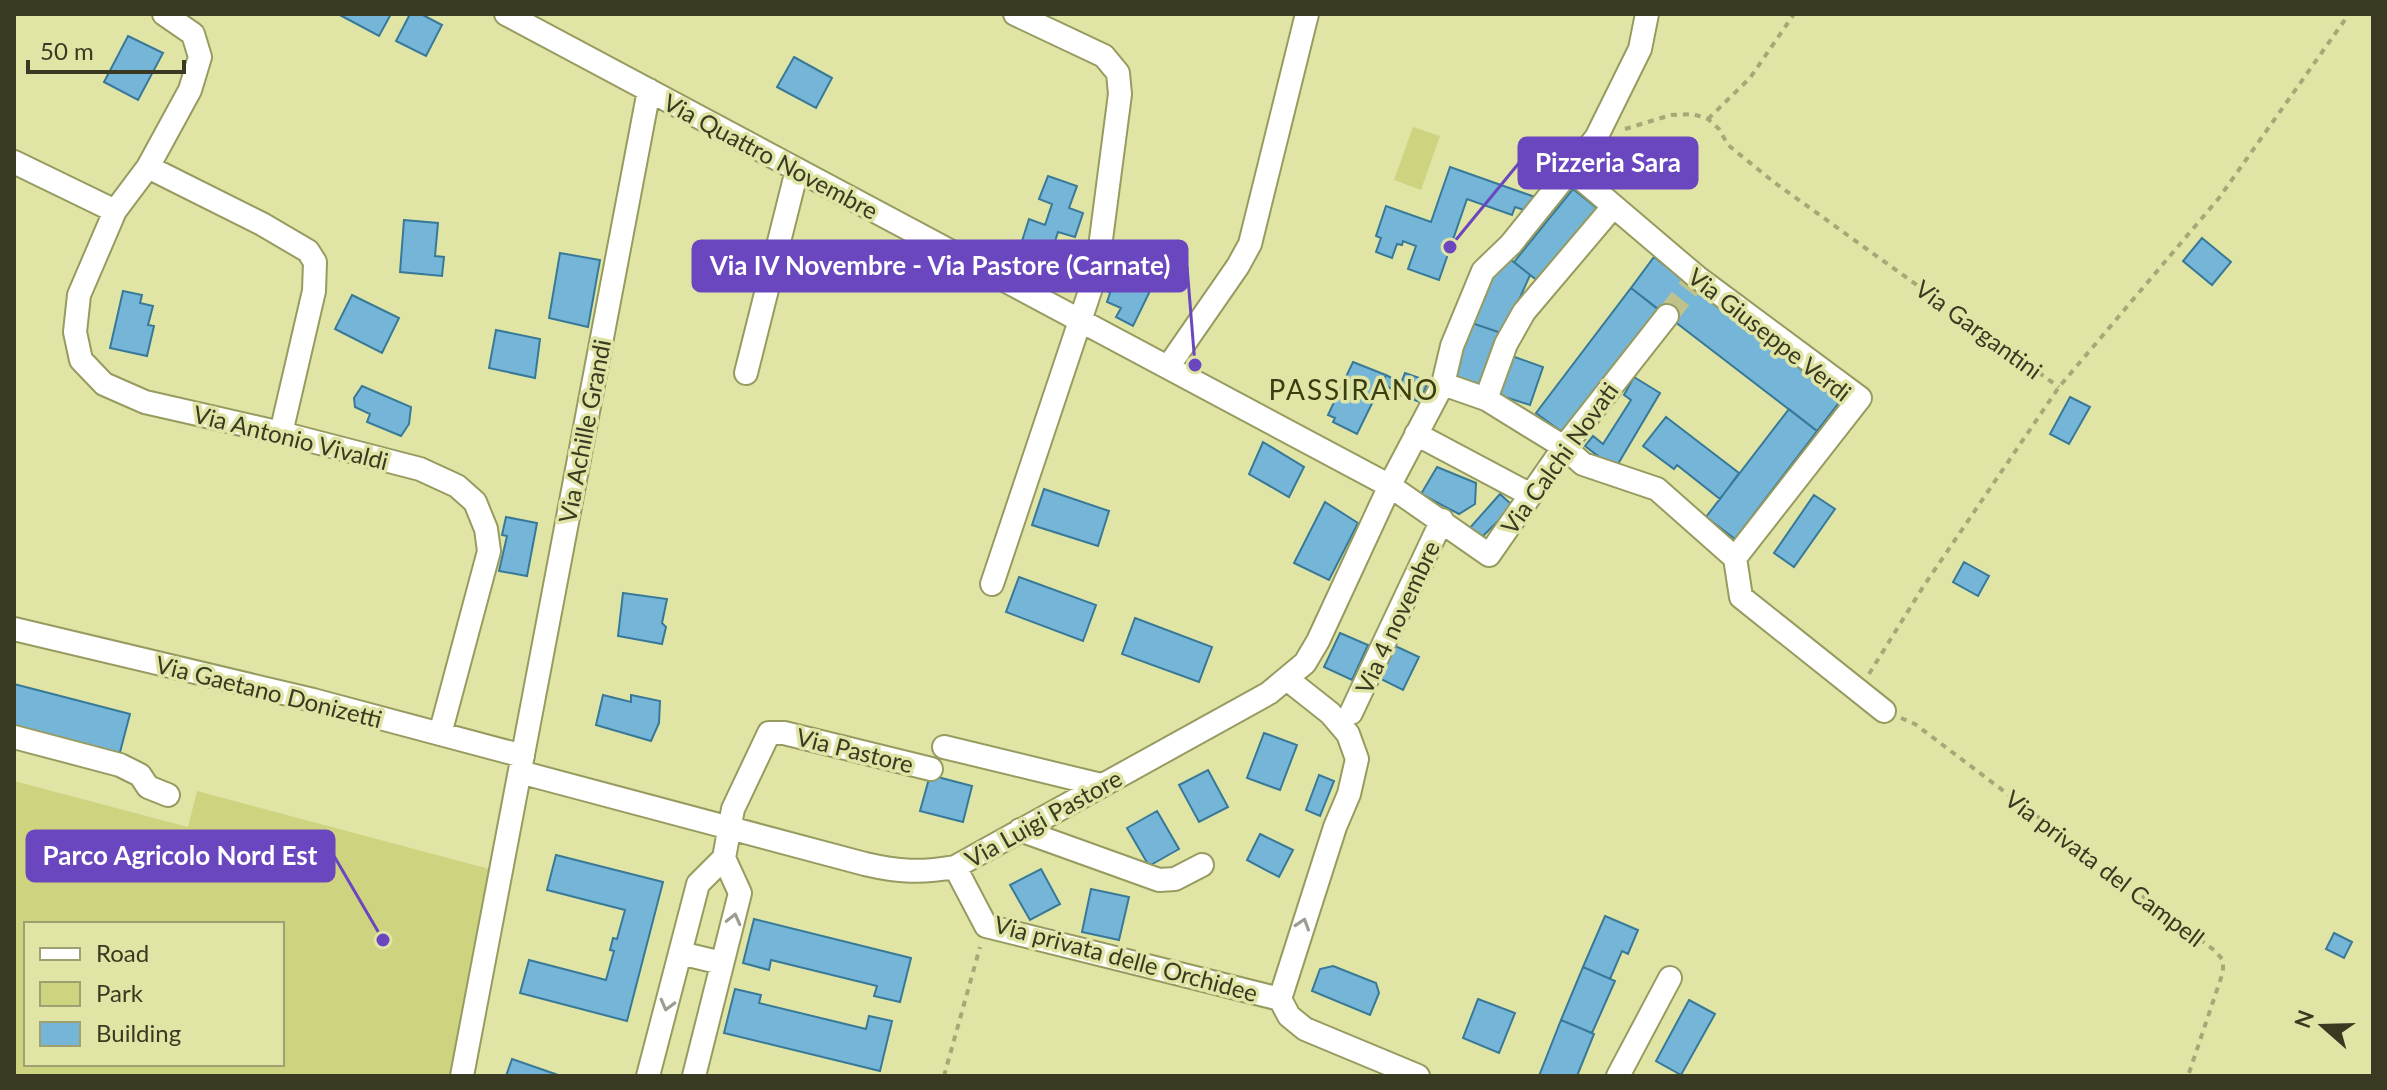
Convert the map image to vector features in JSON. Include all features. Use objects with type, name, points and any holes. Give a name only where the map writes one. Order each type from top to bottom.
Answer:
[{"type":"street","name":"Via Antonio Vivaldi","points":[[164,14],[193,34],[200,57],[190,90],[148,167],[115,211],[79,295],[75,332],[81,360],[104,384],[145,402],[420,469],[457,486],[475,502],[486,529],[489,551],[440,734]]},
{"type":"street","name":"Via Quattro Novembre","points":[[506,14],[1390,486],[1442,520]]},
{"type":"street","points":[[992,584],[1097,270],[1120,94],[1118,73],[1104,56],[1015,14]]},
{"type":"street","points":[[1168,367],[1250,244],[1307,14]]},
{"type":"street","points":[[1390,486],[1443,384],[1452,346],[1483,271],[1511,244],[1596,138],[1640,49],[1647,14]]},
{"type":"street","name":"Via Achille Grandi","points":[[521,764],[649,90]]},
{"type":"street","points":[[14,162],[115,211]]},
{"type":"street","points":[[148,167],[262,224],[308,251],[315,262],[314,291],[281,433]]},
{"type":"street","name":"Via Giuseppe Verdi","points":[[1570,169],[1694,281],[1860,398],[1735,558]]},
{"type":"street","points":[[746,373],[797,170]]},
{"type":"street","points":[[1486,399],[1506,344],[1524,312],[1612,208]]},
{"type":"street","name":"Via Calchi Novati","points":[[1442,520],[1489,555],[1564,447],[1667,316]]},
{"type":"street","points":[[1443,384],[1486,399],[1564,447],[1583,464],[1657,489],[1735,558],[1741,597],[1884,711]]},
{"type":"street","points":[[1416,434],[1531,495]]},
{"type":"street","name":"Via Luigi Pastore","points":[[521,764],[729,827],[893,870],[921,873],[955,867],[1269,693],[1287,679],[1305,663],[1318,641],[1390,486]]},
{"type":"street","name":"Via 4 novembre","points":[[1351,713],[1442,520]]},
{"type":"street","name":"Via Gaetano Donizetti","points":[[14,629],[313,700],[440,734],[521,764]]},
{"type":"street","points":[[1287,679],[1330,713],[1348,734],[1357,759],[1349,794],[1335,827],[1280,999],[1289,1016],[1305,1029],[1418,1076]]},
{"type":"street","name":"Via Pastore","points":[[724,858],[733,809],[769,733],[784,733],[931,769]]},
{"type":"street","points":[[14,737],[120,765],[140,775],[148,787],[168,795]]},
{"type":"street","points":[[944,747],[1101,785]]},
{"type":"street","points":[[462,1076],[521,764]]},
{"type":"street","points":[[1020,830],[1159,880],[1175,879],[1202,865]]},
{"type":"street","points":[[648,1076],[698,884],[724,858],[740,893],[694,1076]]},
{"type":"street","name":"Via privata delle Orchidee","points":[[955,867],[986,926],[1280,999]]},
{"type":"street","points":[[680,953],[722,963]]},
{"type":"street","points":[[1618,1076],[1670,978]]},
{"type":"path","points":[[1596,138],[1671,115],[1693,114],[1708,119],[1750,78],[1794,14]]},
{"type":"path","points":[[2059,387],[2219,198],[2349,14]]},
{"type":"path","name":"Via Gargantini","points":[[1708,119],[1719,129],[1728,145],[1775,183],[2059,387],[1923,587],[1859,689]]},
{"type":"path","name":"Via privata del Campell","points":[[1884,711],[1915,724],[2214,950],[2223,960],[2223,972],[2188,1076]]},
{"type":"path","points":[[944,1076],[986,926]]},
{"type":"green space","points":[[1413,127],[1440,136],[1421,190],[1394,180]]},
{"type":"green space","points":[[14,781],[188,827],[197,791],[493,870],[463,1076],[14,1076]]},
{"type":"building","points":[[338,14],[391,14],[379,36]]},
{"type":"building","points":[[410,14],[421,14],[442,25],[426,56],[396,41]]},
{"type":"building","points":[[128,36],[163,53],[138,100],[104,82]]},
{"type":"building","points":[[794,57],[832,78],[816,108],[777,87]]},
{"type":"building","points":[[1450,167],[1535,197],[1524,210],[1515,207],[1512,215],[1467,199],[1439,280],[1408,269],[1416,246],[1403,241],[1402,245],[1397,244],[1392,258],[1376,252],[1381,238],[1376,236],[1386,206],[1431,222]]},
{"type":"building","points":[[1048,176],[1077,186],[1069,208],[1083,213],[1075,237],[1058,232],[1052,251],[1022,241],[1029,219],[1045,225],[1052,204],[1039,199]]},
{"type":"building","points":[[1573,189],[1598,209],[1539,282],[1514,262]]},
{"type":"building","points":[[404,220],[438,223],[435,256],[444,257],[442,276],[400,272]]},
{"type":"building","points":[[2202,238],[2231,262],[2212,285],[2183,261]]},
{"type":"building","points":[[560,253],[600,260],[588,327],[549,318]]},
{"type":"building","points":[[1506,256],[1530,275],[1504,334],[1466,321],[1490,274]]},
{"type":"building","points":[[1654,257],[1841,400],[1817,431],[1631,288]]},
{"type":"building","points":[[1114,270],[1151,289],[1133,326],[1116,317],[1121,308],[1107,302]]},
{"type":"building","points":[[1631,288],[1660,311],[1566,435],[1536,413]]},
{"type":"building","points":[[123,291],[142,295],[140,303],[153,306],[148,325],[154,326],[147,356],[110,348]]},
{"type":"building","points":[[352,295],[399,318],[382,353],[335,329]]},
{"type":"building","points":[[1466,321],[1504,334],[1484,386],[1450,377]]},
{"type":"building","points":[[496,330],[540,339],[535,378],[489,368]]},
{"type":"building","points":[[1509,355],[1543,367],[1530,405],[1496,394]]},
{"type":"building","points":[[1353,362],[1386,375],[1357,434],[1333,422],[1335,418],[1328,415]]},
{"type":"building","points":[[1405,373],[1428,381],[1420,402],[1397,394],[1382,384],[1386,375],[1401,383]]},
{"type":"building","points":[[1634,377],[1660,393],[1615,469],[1585,446],[1593,436],[1603,444],[1631,400],[1624,395]]},
{"type":"building","points":[[362,386],[411,407],[409,424],[401,436],[367,422],[370,414],[355,407],[354,398]]},
{"type":"building","points":[[2070,397],[2090,407],[2069,444],[2050,434]]},
{"type":"building","points":[[1789,409],[1817,431],[1735,539],[1706,517]]},
{"type":"building","points":[[1666,417],[1739,473],[1720,499],[1677,465],[1674,469],[1643,446]]},
{"type":"building","points":[[1263,442],[1304,467],[1289,497],[1249,474]]},
{"type":"building","points":[[1437,467],[1476,483],[1475,504],[1459,514],[1421,494]]},
{"type":"building","points":[[1044,489],[1109,511],[1098,546],[1032,525]]},
{"type":"building","points":[[1500,494],[1513,506],[1481,538],[1468,530]]},
{"type":"building","points":[[1814,495],[1835,509],[1794,567],[1774,553]]},
{"type":"building","points":[[1325,502],[1358,523],[1329,580],[1294,563]]},
{"type":"building","points":[[506,517],[537,523],[527,576],[499,571],[507,536],[502,535]]},
{"type":"building","points":[[1964,562],[1989,576],[1978,596],[1953,582]]},
{"type":"building","points":[[1019,577],[1096,605],[1083,641],[1006,612]]},
{"type":"building","points":[[623,593],[667,599],[662,644],[618,636]]},
{"type":"building","points":[[1135,618],[1212,647],[1199,682],[1122,654]]},
{"type":"building","points":[[1340,633],[1368,645],[1352,680],[1324,667]]},
{"type":"building","points":[[1391,644],[1419,657],[1403,690],[1375,676]]},
{"type":"building","points":[[14,684],[130,714],[119,756],[14,728]]},
{"type":"building","points":[[603,695],[631,702],[631,695],[660,701],[659,723],[651,741],[596,725]]},
{"type":"building","points":[[1264,733],[1297,745],[1280,790],[1247,778]]},
{"type":"building","points":[[1208,770],[1228,807],[1199,822],[1179,785]]},
{"type":"building","points":[[930,775],[972,786],[963,822],[920,811]]},
{"type":"building","points":[[1319,775],[1334,781],[1320,816],[1306,810]]},
{"type":"building","points":[[1157,811],[1179,849],[1149,866],[1127,828]]},
{"type":"building","points":[[1260,834],[1293,850],[1279,877],[1247,860]]},
{"type":"building","points":[[556,855],[663,882],[627,1021],[520,993],[529,960],[606,980],[614,951],[610,950],[613,938],[617,939],[625,910],[547,890]]},
{"type":"building","points":[[1041,869],[1060,904],[1030,920],[1010,885]]},
{"type":"building","points":[[1091,889],[1129,897],[1119,940],[1082,932]]},
{"type":"building","points":[[1605,916],[1638,930],[1628,954],[1622,951],[1610,979],[1583,967]]},
{"type":"building","points":[[754,919],[911,958],[900,1002],[874,996],[877,986],[771,960],[769,970],[743,963]]},
{"type":"building","points":[[2334,933],[2352,942],[2344,958],[2326,949]]},
{"type":"building","points":[[1333,966],[1376,983],[1379,993],[1370,1015],[1312,991],[1320,969]]},
{"type":"building","points":[[1583,967],[1615,981],[1592,1033],[1561,1020]]},
{"type":"building","points":[[735,989],[761,995],[759,1003],[866,1029],[869,1016],[892,1021],[880,1071],[724,1033]]},
{"type":"building","points":[[1478,999],[1515,1013],[1499,1053],[1463,1038]]},
{"type":"building","points":[[1689,1000],[1715,1014],[1681,1075],[1656,1061]]},
{"type":"building","points":[[1561,1020],[1594,1034],[1577,1076],[1539,1076]]},
{"type":"building","points":[[512,1059],[561,1076],[506,1076]]},
{"type":"tunnel","points":[[1667,316],[1691,285]]},
{"type":"place","name":"Pizzeria Sara","points":[[1450,247]]},
{"type":"place","name":"Via IV Novembre - Via Pastore (Carnate)","points":[[1195,365]]},
{"type":"place","name":"Parco Agricolo Nord Est","points":[[383,940]]},
{"type":"district","name":"PASSIRANO","points":[[1354,389]]}]
